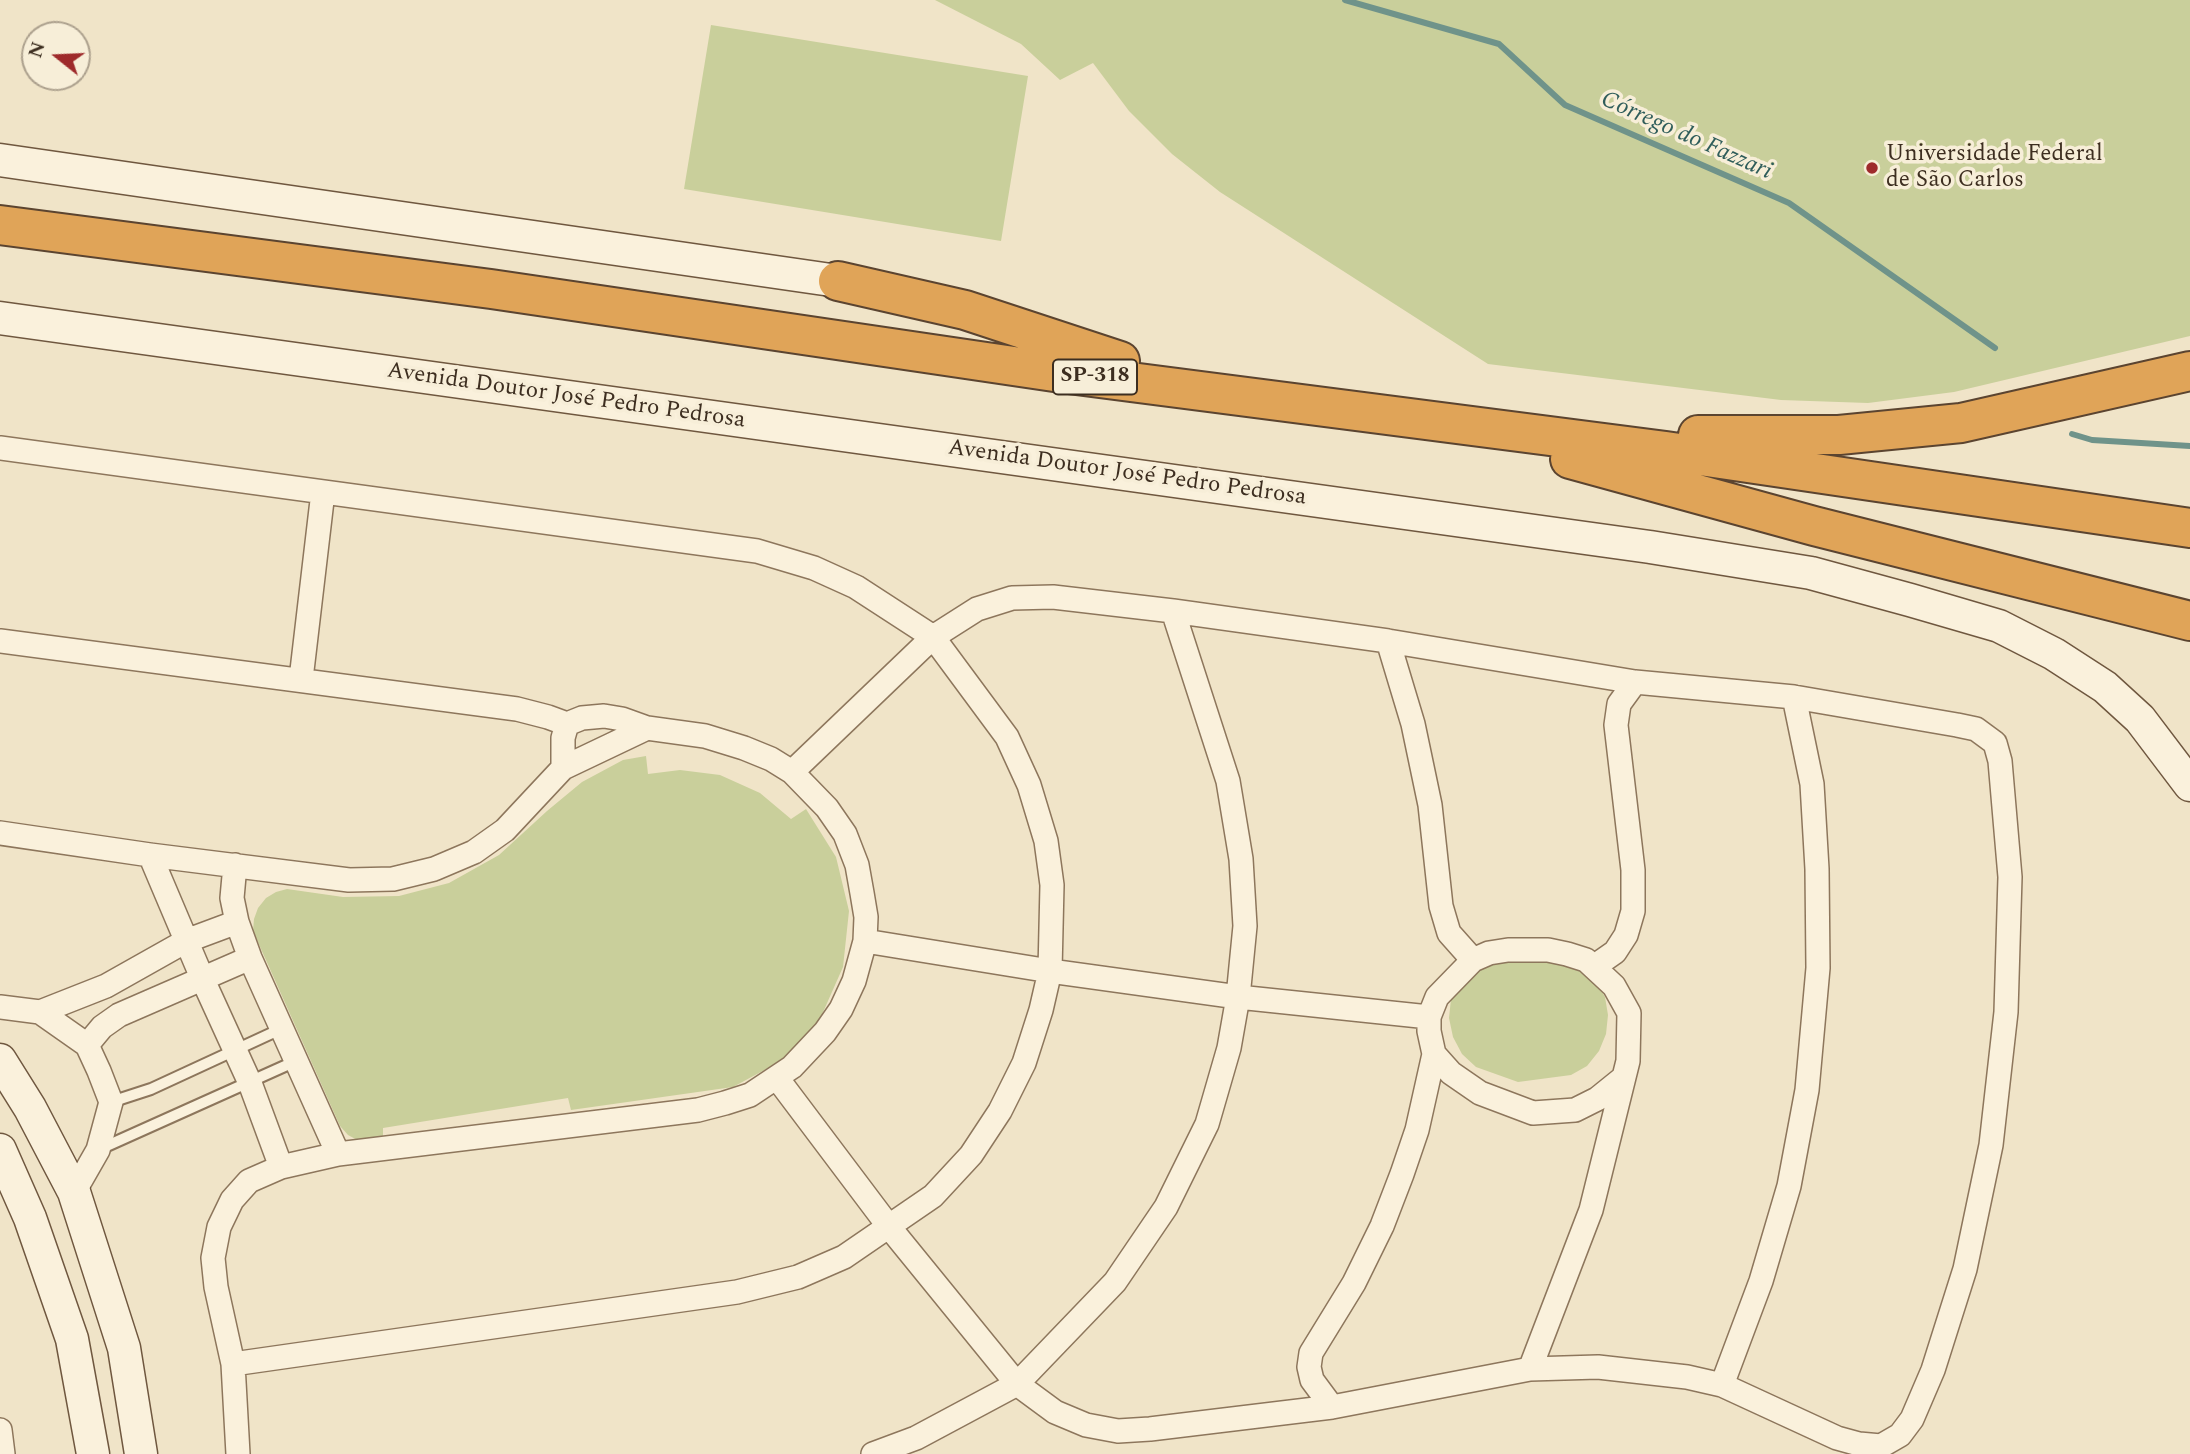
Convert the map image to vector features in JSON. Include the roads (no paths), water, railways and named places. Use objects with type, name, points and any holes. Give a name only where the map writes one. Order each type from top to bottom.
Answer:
[{"type":"highway","name":"SP-318","points":[[0,204],[486,266],[1120,360],[1698,435],[2190,504]]},
{"type":"highway","name":"SP-318","points":[[0,225],[491,289],[1061,373],[1666,451],[2190,528]]},
{"type":"highway","points":[[838,281],[965,310],[1120,360]]},
{"type":"highway","points":[[1698,435],[1839,435],[1961,423],[2190,370]]},
{"type":"highway","points":[[1430,420],[1814,526],[2190,621]]},
{"type":"street","points":[[0,160],[838,281]]},
{"type":"street","name":"Avenida Doutor José Pedro Pedrosa","points":[[0,318],[1650,547],[1811,573],[1999,626],[2054,654],[2105,687],[2140,719],[2190,785]]},
{"type":"street","points":[[0,448],[757,551],[814,568],[856,587],[933,637],[1007,737],[1030,785],[1046,841],[1052,885],[1051,971],[1024,1063],[1000,1111],[971,1156],[933,1196],[890,1228],[844,1257],[798,1278],[737,1292],[233,1364]]},
{"type":"street","points":[[301,679],[323,492]]},
{"type":"street","points":[[777,1078],[890,1228],[1017,1384],[1055,1412],[1086,1425],[1118,1431],[1150,1429],[1332,1407],[1530,1369],[1598,1367],[1687,1377],[1722,1385],[1837,1438],[1881,1447],[1900,1435],[1912,1419],[1933,1370],[1965,1269],[1991,1145],[2006,1012],[2010,877],[2000,761],[1995,743],[1976,729],[1957,724],[1794,697],[1635,682],[1388,641],[1173,611],[1053,597],[1012,598],[977,609],[933,637],[792,772]]},
{"type":"street","points":[[873,1454],[916,1438],[1017,1384],[1115,1282],[1166,1208],[1207,1124],[1229,1048],[1238,998],[1245,926],[1241,859],[1228,781],[1173,611]]},
{"type":"street","points":[[0,641],[517,709],[567,724],[582,718],[604,716],[647,728],[705,736],[771,759],[792,772],[827,808],[845,834],[857,865],[862,892],[865,941],[841,1009],[809,1051],[777,1078],[750,1095],[698,1110],[338,1154],[281,1167],[249,1181],[232,1200],[219,1227],[213,1258],[216,1287],[233,1364],[237,1454]]},
{"type":"street","points":[[1388,641],[1413,724],[1430,805],[1441,905],[1449,933],[1473,960]]},
{"type":"street","points":[[1595,966],[1615,952],[1626,935],[1633,911],[1633,870],[1616,725],[1619,704],[1635,682]]},
{"type":"street","points":[[1722,1385],[1761,1281],[1789,1186],[1807,1090],[1818,968],[1817,869],[1812,784],[1794,697]]},
{"type":"street","points":[[563,768],[562,738],[567,724]]},
{"type":"street","points":[[0,833],[349,880],[393,879],[434,869],[474,852],[505,830],[563,768],[647,728]]},
{"type":"street","points":[[150,855],[250,1083],[281,1167]]},
{"type":"street","points":[[235,865],[232,898],[237,922],[250,958],[338,1154]]},
{"type":"street","points":[[40,1012],[106,986],[186,941],[237,922]]},
{"type":"street","points":[[865,941],[1238,998],[1429,1017]]},
{"type":"street","points":[[1332,1407],[1312,1380],[1309,1367],[1311,1353],[1354,1283],[1382,1226],[1417,1130],[1434,1054],[1429,1017],[1437,997],[1473,960],[1489,953],[1508,950],[1548,950],[1567,954],[1595,966],[1614,986],[1629,1013],[1628,1060],[1591,1210],[1530,1369]]},
{"type":"street","points":[[87,1045],[103,1027],[119,1015],[203,981],[250,958]]},
{"type":"street","points":[[0,1007],[40,1012],[87,1045],[111,1101],[98,1150],[74,1192],[59,1211],[45,1217],[30,1218]]},
{"type":"street","points":[[1434,1054],[1451,1073],[1480,1094],[1533,1113],[1576,1110],[1597,1099],[1623,1078]]},
{"type":"street","points":[[0,1060],[30,1108],[74,1192],[124,1348],[141,1454]]},
{"type":"street","points":[[0,1150],[30,1218],[72,1339],[93,1454]]},
{"type":"street","points":[[0,1430],[3,1454]]},
{"type":"lane","points":[[111,1101],[151,1089],[283,1028]]},
{"type":"lane","points":[[98,1150],[298,1060]]},
{"type":"waterway","name":"Córrego do Fazzari","points":[[1345,0],[1499,44],[1565,105],[1789,203],[1995,348]]},
{"type":"waterway","points":[[2072,434],[2092,440],[2190,446]]},
{"type":"place","name":"Universidade Federal de São Carlos","points":[[1872,168]]}]
